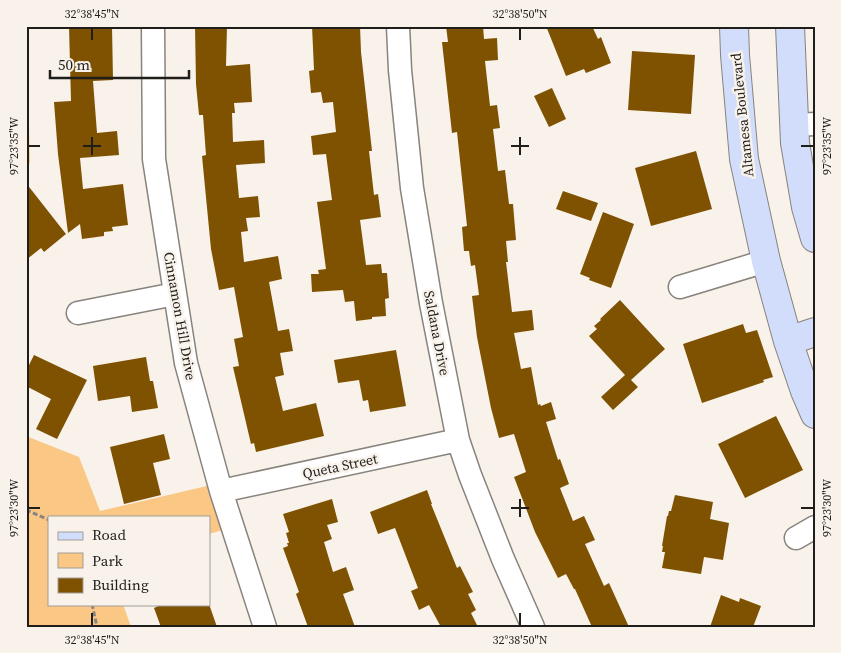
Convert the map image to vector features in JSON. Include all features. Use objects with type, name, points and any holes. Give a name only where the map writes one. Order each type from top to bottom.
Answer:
[{"type":"main road","name":"Altamesa Boulevard","points":[[734,26],[744,159],[766,261],[788,341],[815,414]]},
{"type":"main road","points":[[790,26],[805,124],[795,143],[806,207],[815,238]]},
{"type":"main road","points":[[788,341],[815,332]]},
{"type":"street","name":"Cinnamon Hill Drive","points":[[153,26],[154,159],[186,363],[221,491],[265,627]]},
{"type":"street","name":"Saldana Drive","points":[[398,26],[400,70],[412,188],[431,303],[458,440],[500,551],[534,627]]},
{"type":"street","points":[[680,287],[766,261]]},
{"type":"street","points":[[78,313],[175,294]]},
{"type":"street","name":"Queta Street","points":[[221,491],[458,440]]},
{"type":"path","points":[[26,510],[48,520]]},
{"type":"path","points":[[92,606],[97,627]]},
{"type":"green space","points":[[26,26],[30,163],[26,165]]},
{"type":"green space","points":[[26,436],[79,457],[100,511],[211,485],[223,530],[210,534],[210,516],[48,516],[48,606],[124,606],[131,627],[28,627],[26,620]]},
{"type":"building","points":[[69,26],[112,26],[113,80],[93,81],[97,133],[117,131],[119,155],[80,158],[83,189],[123,184],[128,225],[112,227],[113,231],[104,232],[104,236],[82,239],[80,224],[68,233],[58,154],[54,102],[71,101]]},
{"type":"building","points":[[195,26],[227,26],[226,66],[250,64],[252,102],[234,103],[235,113],[232,113],[233,142],[264,140],[265,163],[236,165],[239,198],[258,196],[260,217],[246,218],[248,231],[241,232],[244,262],[278,256],[282,279],[269,282],[278,331],[289,329],[293,351],[280,353],[284,375],[275,377],[283,411],[316,403],[324,436],[256,452],[254,443],[251,444],[233,367],[239,366],[234,339],[243,337],[234,287],[219,290],[211,249],[202,156],[206,155],[203,115],[199,115],[196,84]]},
{"type":"building","points":[[312,26],[360,26],[372,151],[369,151],[374,195],[378,194],[381,217],[360,220],[366,265],[381,264],[382,273],[387,273],[389,298],[385,299],[386,316],[356,321],[354,301],[345,302],[343,290],[312,292],[311,274],[319,274],[318,270],[326,269],[317,202],[332,200],[326,154],[313,155],[311,136],[336,132],[333,102],[323,103],[321,92],[311,93],[309,71],[314,70]]},
{"type":"building","points":[[446,26],[483,26],[484,39],[497,38],[498,60],[485,61],[490,106],[497,105],[500,128],[493,129],[498,171],[505,170],[509,204],[513,204],[516,240],[506,241],[508,262],[506,262],[512,312],[532,310],[534,330],[514,333],[521,369],[531,367],[538,405],[540,404],[541,406],[551,402],[556,419],[546,422],[558,460],[560,459],[569,484],[560,488],[573,521],[584,516],[595,540],[585,544],[604,586],[609,583],[629,627],[592,627],[566,574],[558,578],[535,532],[514,477],[526,472],[514,434],[499,438],[477,337],[472,296],[479,295],[475,265],[471,266],[469,251],[464,251],[462,227],[467,226],[457,132],[452,133],[442,42],[448,42]]},
{"type":"building","points":[[546,26],[592,26],[598,39],[601,37],[611,63],[586,73],[584,69],[566,76]]},
{"type":"building","points":[[632,51],[695,55],[691,114],[628,110]]},
{"type":"building","points":[[552,88],[566,119],[549,127],[534,96]]},
{"type":"building","points":[[696,151],[712,209],[651,226],[635,168]]},
{"type":"building","points":[[26,183],[66,234],[44,252],[41,248],[26,260]]},
{"type":"building","points":[[563,191],[598,203],[591,221],[556,209]]},
{"type":"building","points":[[603,212],[634,224],[611,288],[589,280],[590,278],[580,274]]},
{"type":"building","points":[[620,300],[665,349],[631,380],[638,387],[613,410],[601,397],[625,375],[589,336],[597,329],[594,326],[600,319]]},
{"type":"building","points":[[743,324],[746,333],[757,330],[773,377],[763,380],[764,382],[702,403],[683,344]]},
{"type":"building","points":[[396,350],[406,406],[370,412],[368,400],[363,401],[359,380],[338,383],[334,360]]},
{"type":"building","points":[[34,355],[87,380],[57,439],[36,429],[51,399],[26,386],[26,371]]},
{"type":"building","points":[[146,357],[150,381],[153,381],[158,408],[132,412],[130,396],[98,401],[93,366]]},
{"type":"building","points":[[776,416],[803,470],[745,498],[718,444]]},
{"type":"building","points":[[164,434],[170,459],[153,463],[161,495],[124,504],[110,447]]},
{"type":"building","points":[[427,490],[457,568],[460,566],[473,592],[468,594],[476,610],[471,613],[478,627],[441,627],[429,605],[419,610],[411,591],[418,588],[395,528],[378,534],[370,512]]},
{"type":"building","points":[[675,495],[713,502],[710,519],[729,523],[723,560],[704,557],[701,574],[662,568],[665,552],[662,552],[662,546],[667,516],[669,511],[671,511]]},
{"type":"building","points":[[332,499],[338,522],[327,525],[332,539],[324,542],[333,572],[346,567],[354,590],[343,594],[355,627],[308,627],[296,594],[299,592],[283,548],[288,546],[286,533],[289,532],[283,514]]},
{"type":"building","points":[[721,595],[739,602],[740,598],[761,606],[753,627],[710,627]]},
{"type":"building","points":[[158,606],[210,606],[217,627],[161,627],[154,608]]}]
